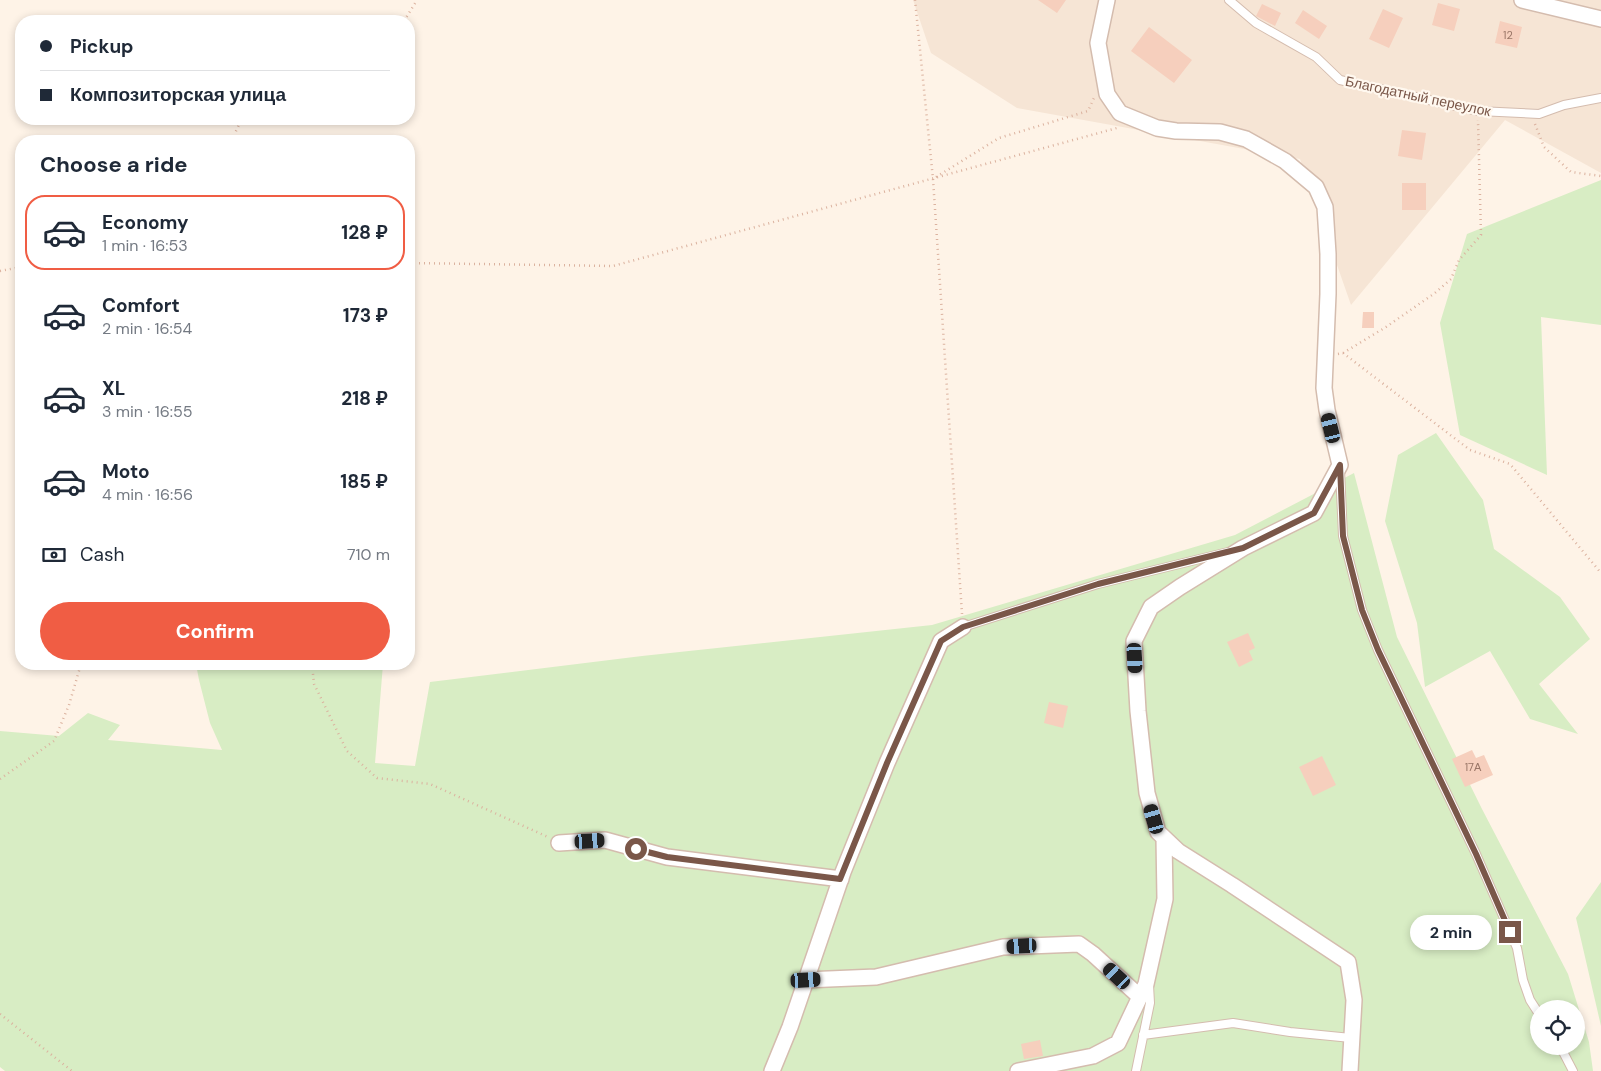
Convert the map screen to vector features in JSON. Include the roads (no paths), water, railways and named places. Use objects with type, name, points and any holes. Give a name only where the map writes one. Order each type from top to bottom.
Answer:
[{"type":"street","points":[[1107,0],[1098,43],[1107,94],[1120,112],[1157,128],[1176,131],[1220,132],[1246,139],[1285,161],[1316,186],[1325,207],[1328,254],[1324,388],[1327,410],[1340,465],[1314,513],[1243,548],[1151,607],[1134,641],[1138,711],[1147,793],[1158,832],[1178,851],[1348,962],[1354,1000],[1350,1071]]},
{"type":"street","points":[[1522,0],[1601,19]]},
{"type":"street","points":[[772,1071],[790,1026],[840,879],[887,763],[941,641],[963,627]]},
{"type":"street","points":[[1018,1071],[1093,1056],[1118,1043],[1146,984],[1149,971],[1165,898],[1164,838]]},
{"type":"street","points":[[559,843],[605,840],[667,857],[840,879]]},
{"type":"street","points":[[806,980],[876,977],[1003,947],[1079,944],[1093,954],[1140,997]]},
{"type":"lane","name":"Благодатный переулок","points":[[1229,0],[1256,23],[1316,57],[1340,80],[1478,111],[1539,114],[1564,105],[1601,98]]},
{"type":"lane","points":[[1340,465],[1343,536],[1362,610],[1378,650],[1476,854],[1517,948],[1523,980],[1530,1000]]},
{"type":"lane","points":[[963,627],[1098,584],[1243,548]]},
{"type":"lane","points":[[1136,1071],[1150,1003],[1149,971]]},
{"type":"lane","points":[[1143,1035],[1234,1022],[1290,1032],[1352,1038]]},
{"type":"lane","points":[[1565,1055],[1573,1071]]}]
